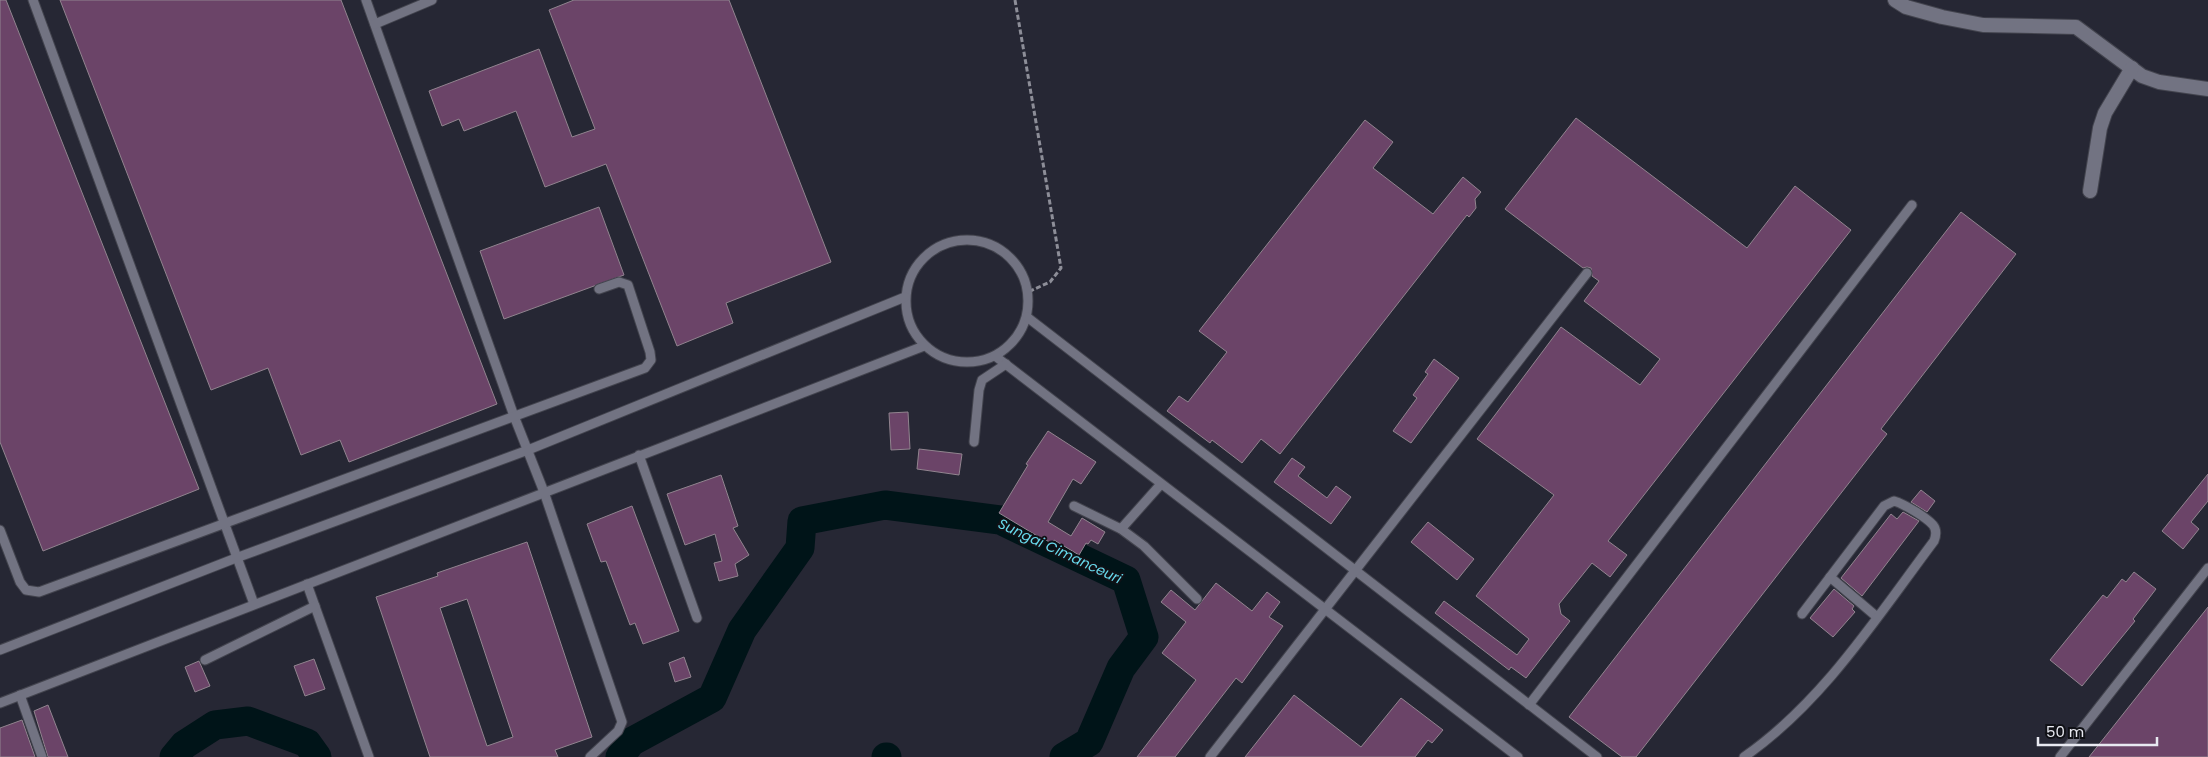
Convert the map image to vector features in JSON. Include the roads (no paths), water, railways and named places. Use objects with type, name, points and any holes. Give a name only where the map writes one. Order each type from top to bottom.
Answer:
[{"type":"street","points":[[1895,0],[1906,7],[1983,25],[2076,27],[2142,76],[2159,82],[2208,89]]},
{"type":"street","points":[[2090,191],[2100,128],[2105,113],[2132,68]]},
{"type":"lane","points":[[33,0],[254,604]]},
{"type":"lane","points":[[366,0],[514,416],[544,492],[622,722],[618,731],[590,757]]},
{"type":"lane","points":[[375,24],[432,0]]},
{"type":"lane","points":[[1529,705],[1912,205]]},
{"type":"lane","points":[[978,240],[1001,250],[1019,268],[1028,292],[1026,317],[1015,340],[995,356],[970,363],[945,359],[924,346],[909,323],[905,297],[913,272],[929,253],[952,242],[978,240]]},
{"type":"lane","points":[[1210,757],[1587,273]]},
{"type":"lane","points":[[0,530],[20,582],[26,590],[39,592],[644,368],[651,360],[650,352],[628,285],[619,282],[599,289]]},
{"type":"lane","points":[[0,650],[236,558],[528,450],[905,297]]},
{"type":"lane","points":[[1026,317],[1597,757]]},
{"type":"lane","points":[[0,702],[924,346]]},
{"type":"lane","points":[[995,356],[1518,757]]},
{"type":"lane","points":[[974,442],[979,390],[982,380],[1006,364]]},
{"type":"lane","points":[[639,455],[697,618]]},
{"type":"lane","points":[[1121,529],[1161,484]]},
{"type":"lane","points":[[1744,757],[1801,709],[1832,676],[1934,541],[1936,534],[1933,526],[1903,504],[1894,501],[1884,506],[1802,614]]},
{"type":"lane","points":[[1074,506],[1121,529],[1144,546],[1197,599]]},
{"type":"lane","points":[[2060,757],[2208,568]]},
{"type":"lane","points":[[1830,577],[1877,617]]},
{"type":"lane","points":[[306,584],[369,757]]},
{"type":"lane","points":[[205,660],[315,606]]},
{"type":"lane","points":[[20,695],[42,757]]},
{"type":"waterway","name":"Sungai Cimanceuri","points":[[620,757],[631,742],[712,698],[742,630],[800,548],[802,521],[885,505],[1000,520],[1126,580],[1144,637],[1121,668],[1089,742],[1064,757]]},
{"type":"waterway","name":"Sungai Cimanceuri","points":[[174,757],[184,745],[215,725],[248,721],[307,743],[317,757]]}]
